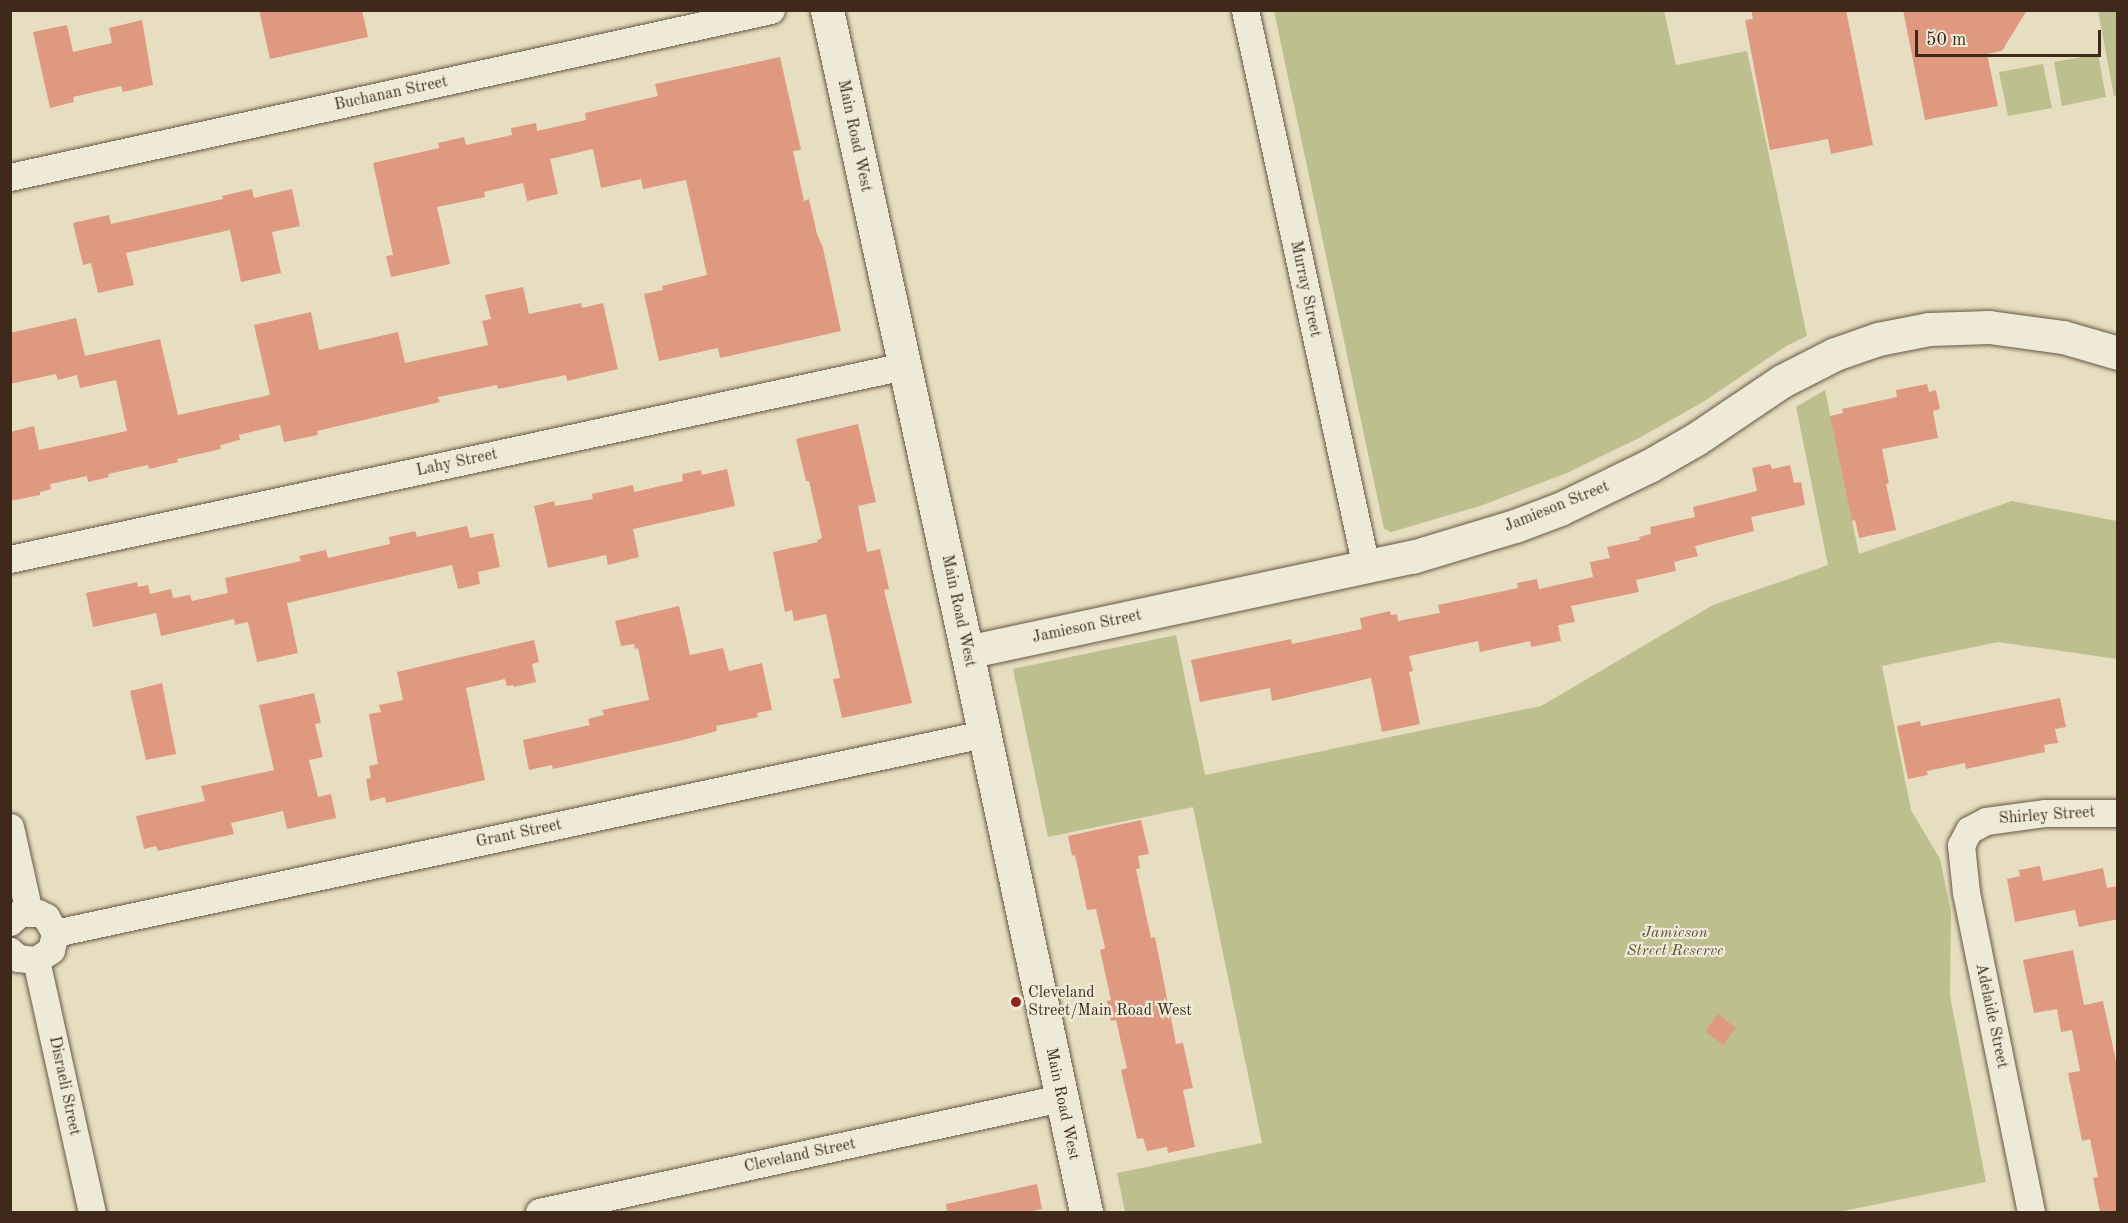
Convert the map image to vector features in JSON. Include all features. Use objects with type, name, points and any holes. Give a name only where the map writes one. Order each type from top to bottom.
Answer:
[{"type":"main road","name":"Main Road West","points":[[827,10],[1086,1212]]},
{"type":"main road","name":"Jamieson Street","points":[[967,652],[1366,567],[1464,543],[1560,509],[1649,466],[1782,381],[1817,362],[1878,339],[1929,329],[1989,327],[2063,337],[2118,353]]},
{"type":"street","name":"Buchanan Street","points":[[10,177],[771,10]]},
{"type":"street","name":"Murray Street","points":[[1245,10],[1366,567]]},
{"type":"street","name":"Lahy Street","points":[[10,559],[904,366]]},
{"type":"street","name":"Grant Street","points":[[55,933],[983,734]]},
{"type":"street","name":"Shirley Street","points":[[1977,824],[2045,813],[2118,813]]},
{"type":"street","name":"Adelaide Street","points":[[1977,824],[1964,837],[1960,860],[2031,1212]]},
{"type":"street","points":[[10,827],[20,917],[46,917],[55,933],[51,950],[36,960],[18,958],[10,951]]},
{"type":"street","name":"Disraeli Street","points":[[36,960],[92,1212]]},
{"type":"street","name":"Cleveland Street","points":[[539,1212],[1061,1098]]},
{"type":"green space","points":[[1274,11],[1664,11],[1676,65],[1747,51],[1807,336],[1788,345],[1703,402],[1639,438],[1567,473],[1480,506],[1391,532],[1384,529]]},
{"type":"green space","points":[[2098,11],[2117,11],[2117,95],[2114,96]]},
{"type":"green space","points":[[2098,54],[2106,97],[2062,106],[2054,62]]},
{"type":"green space","points":[[2043,64],[2052,108],[2008,116],[1999,72]]},
{"type":"green space","name":"Jamieson Street Reserve","points":[[1825,390],[1859,554],[2012,501],[2117,521],[2117,659],[1998,642],[1882,666],[1911,810],[1940,859],[1951,912],[1950,996],[1986,1182],[1839,1212],[1125,1212],[1117,1173],[1262,1143],[1193,807],[1048,837],[1013,669],[1176,635],[1205,775],[1541,706],[1713,605],[1828,565],[1796,407]]},
{"type":"building","points":[[259,10],[362,10],[368,37],[270,59]]},
{"type":"building","points":[[1751,10],[1846,10],[1873,145],[1831,154],[1828,139],[1770,150],[1745,20],[1753,19]]},
{"type":"building","points":[[1903,10],[2027,10],[2002,51],[1987,54],[1998,106],[1925,120]]},
{"type":"building","points":[[142,20],[153,85],[123,92],[121,86],[73,97],[74,102],[50,108],[33,32],[67,25],[73,52],[112,43],[109,28]]},
{"type":"building","points":[[780,57],[801,150],[793,151],[804,201],[809,199],[817,234],[823,248],[841,331],[720,358],[718,348],[659,361],[644,294],[663,290],[662,286],[707,275],[686,180],[643,189],[641,179],[601,188],[593,149],[550,159],[558,194],[527,201],[523,183],[484,192],[485,197],[437,207],[450,264],[391,277],[386,256],[393,255],[373,163],[439,148],[438,143],[464,137],[466,145],[512,135],[511,128],[536,123],[537,131],[586,120],[585,113],[658,96],[655,84]]},
{"type":"building","points":[[252,189],[254,198],[292,189],[300,226],[272,232],[281,273],[241,282],[230,230],[126,253],[134,285],[98,293],[91,263],[83,265],[73,223],[109,215],[111,224],[223,199],[222,196]]},
{"type":"building","points":[[523,287],[529,314],[581,303],[582,308],[603,303],[618,369],[567,381],[566,375],[498,389],[497,385],[438,397],[440,402],[317,431],[318,435],[284,442],[280,425],[239,435],[240,440],[220,445],[221,449],[177,459],[178,462],[149,469],[148,465],[108,474],[109,477],[88,482],[87,476],[50,484],[51,489],[40,492],[40,495],[10,501],[10,432],[34,426],[39,450],[127,431],[116,380],[80,388],[77,375],[58,380],[56,374],[10,384],[10,333],[76,318],[85,356],[160,339],[178,415],[270,395],[254,325],[311,312],[319,350],[398,332],[405,363],[488,345],[482,321],[491,319],[485,295]]},
{"type":"building","points":[[1927,384],[1929,392],[1936,390],[1940,409],[1933,411],[1938,438],[1882,449],[1889,483],[1886,484],[1896,530],[1859,538],[1855,520],[1852,521],[1830,416],[1843,413],[1842,409],[1897,397],[1896,390]]},
{"type":"building","points":[[858,424],[876,502],[858,506],[867,552],[880,549],[889,589],[884,590],[912,703],[842,718],[833,679],[840,678],[826,614],[794,621],[792,610],[785,612],[773,552],[818,542],[817,540],[822,538],[809,481],[806,481],[796,439]]},
{"type":"building","points":[[1770,464],[1772,469],[1790,465],[1794,483],[1801,482],[1805,505],[1751,517],[1754,531],[1695,546],[1698,556],[1674,562],[1676,571],[1636,580],[1639,592],[1571,606],[1575,622],[1558,625],[1561,641],[1531,647],[1530,641],[1480,652],[1478,641],[1409,656],[1413,671],[1409,672],[1420,724],[1382,732],[1371,678],[1272,701],[1270,688],[1200,702],[1191,660],[1291,639],[1292,644],[1362,629],[1360,618],[1390,611],[1391,615],[1397,614],[1398,621],[1440,613],[1438,605],[1518,588],[1517,583],[1537,579],[1539,589],[1593,577],[1590,562],[1610,558],[1607,547],[1640,540],[1639,537],[1651,534],[1650,527],[1695,517],[1693,507],[1757,491],[1752,468]]},
{"type":"building","points":[[727,469],[735,506],[633,529],[639,557],[608,565],[606,555],[548,568],[534,506],[554,501],[555,506],[593,499],[592,494],[633,485],[634,492],[683,481],[682,474],[701,470],[702,475]]},
{"type":"building","points":[[467,526],[470,538],[493,533],[500,567],[478,572],[480,584],[458,589],[452,565],[287,603],[298,653],[257,662],[248,622],[235,625],[234,619],[161,636],[156,613],[93,627],[86,593],[137,582],[138,587],[148,585],[150,594],[171,589],[173,598],[190,595],[192,601],[228,593],[225,578],[301,561],[299,556],[326,550],[328,558],[390,544],[389,537],[415,531],[417,537]]},
{"type":"building","points":[[679,606],[690,655],[723,648],[729,671],[762,663],[772,710],[757,713],[758,717],[716,726],[717,731],[683,740],[553,769],[552,765],[529,770],[523,740],[590,725],[588,719],[604,715],[602,710],[649,700],[638,648],[635,649],[634,644],[621,646],[615,621]]},
{"type":"building","points":[[534,640],[539,662],[532,664],[536,682],[514,687],[513,685],[507,686],[505,679],[466,688],[485,780],[386,803],[385,797],[370,801],[366,779],[371,778],[369,766],[378,764],[369,714],[381,712],[379,705],[403,700],[397,672]]},
{"type":"building","points":[[162,683],[176,754],[146,760],[130,691]]},
{"type":"building","points":[[314,693],[321,723],[315,724],[323,757],[309,760],[318,797],[331,794],[336,818],[287,829],[283,811],[231,823],[234,834],[158,851],[156,846],[144,849],[136,816],[205,801],[201,786],[274,770],[259,705]]},
{"type":"building","points":[[2060,698],[2066,727],[2055,729],[2058,743],[2044,745],[2045,752],[1966,769],[1965,763],[1927,771],[1928,775],[1908,779],[1897,726],[1920,721],[1921,726]]},
{"type":"building","points":[[1141,820],[1149,854],[1138,856],[1140,868],[1136,869],[1151,938],[1155,937],[1176,1044],[1183,1043],[1193,1088],[1183,1090],[1195,1147],[1168,1153],[1167,1147],[1147,1151],[1143,1138],[1137,1139],[1121,1070],[1127,1068],[1116,1020],[1111,1021],[1107,1001],[1111,1000],[1100,950],[1105,948],[1096,909],[1087,910],[1075,855],[1072,856],[1068,836]]},
{"type":"building","points":[[2040,866],[2043,881],[2103,868],[2107,888],[2118,886],[2118,919],[2079,927],[2075,910],[2015,922],[2007,879],[2020,876],[2019,870]]},
{"type":"building","points":[[2073,950],[2084,1005],[2103,1001],[2118,1070],[2118,1212],[2100,1212],[2093,1178],[2098,1177],[2090,1139],[2082,1141],[2068,1073],[2080,1071],[2072,1030],[2061,1032],[2057,1009],[2034,1013],[2023,960]]},
{"type":"building","points":[[1718,1014],[1736,1028],[1723,1045],[1705,1031]]},
{"type":"building","points":[[1037,1184],[1042,1209],[1028,1212],[947,1212],[946,1204]]},
{"type":"place","name":"Cleveland Street/Main Road West","points":[[1016,1002]]}]
